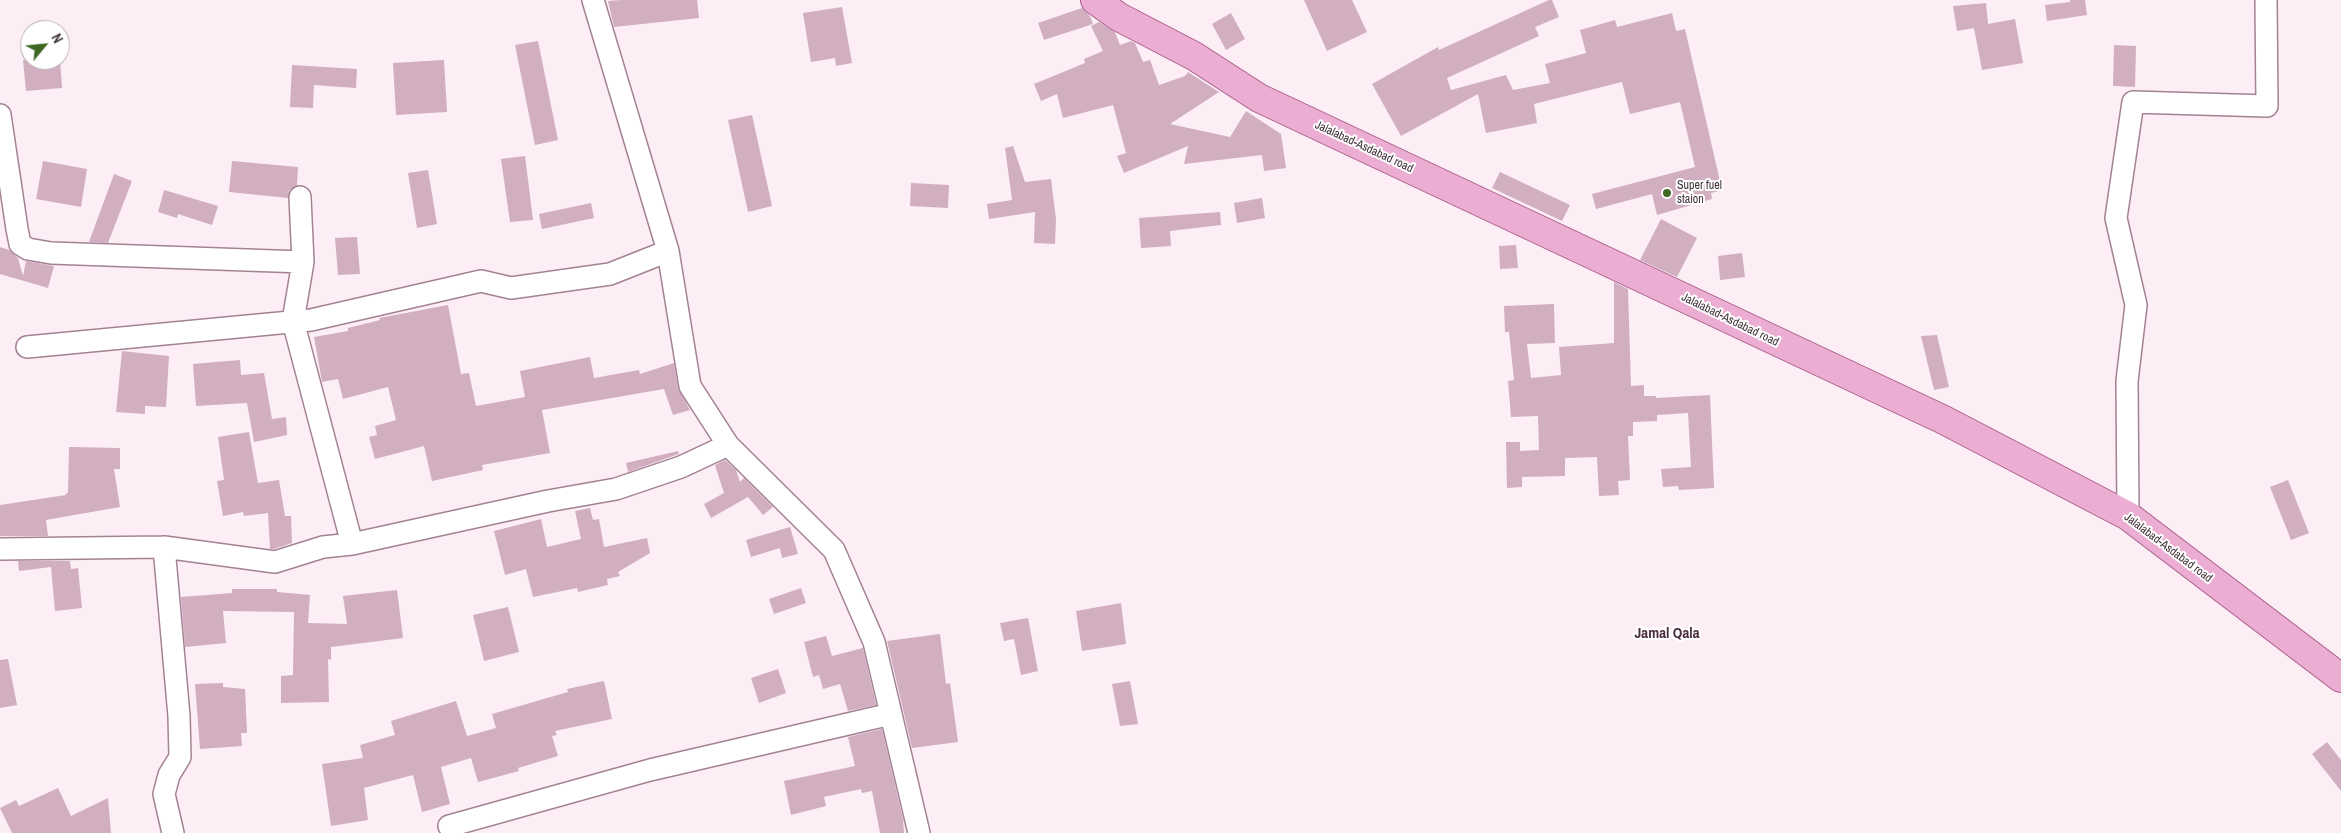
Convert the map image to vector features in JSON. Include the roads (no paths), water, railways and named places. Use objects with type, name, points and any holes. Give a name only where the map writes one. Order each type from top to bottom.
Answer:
[{"type":"main road","name":"Jalalabad-Asdabad road","points":[[1095,0],[1119,16],[1194,56],[1259,98],[1944,420],[2128,516],[2341,678]]},
{"type":"street","points":[[593,0],[668,251],[690,386],[728,445],[834,550],[874,642],[919,833]]},
{"type":"street","points":[[2128,516],[2128,381],[2136,305],[2116,218],[2133,102],[2267,106],[2266,0]]},
{"type":"street","points":[[0,115],[20,244],[28,249],[51,253],[303,262]]},
{"type":"street","points":[[300,197],[303,262],[293,322],[352,544]]},
{"type":"street","points":[[27,348],[311,320],[481,281],[511,288],[610,274],[668,251]]},
{"type":"street","points":[[0,549],[164,547],[275,562],[323,547],[352,544],[548,501],[616,489],[681,467],[728,445]]},
{"type":"street","points":[[164,547],[179,716],[180,756],[169,776],[164,794],[173,833]]},
{"type":"street","points":[[449,826],[650,770],[891,714]]},
{"type":"place","name":"Super fuel staion","points":[[1667,193]]},
{"type":"district","name":"Jamal Qala","points":[[1667,634]]}]
